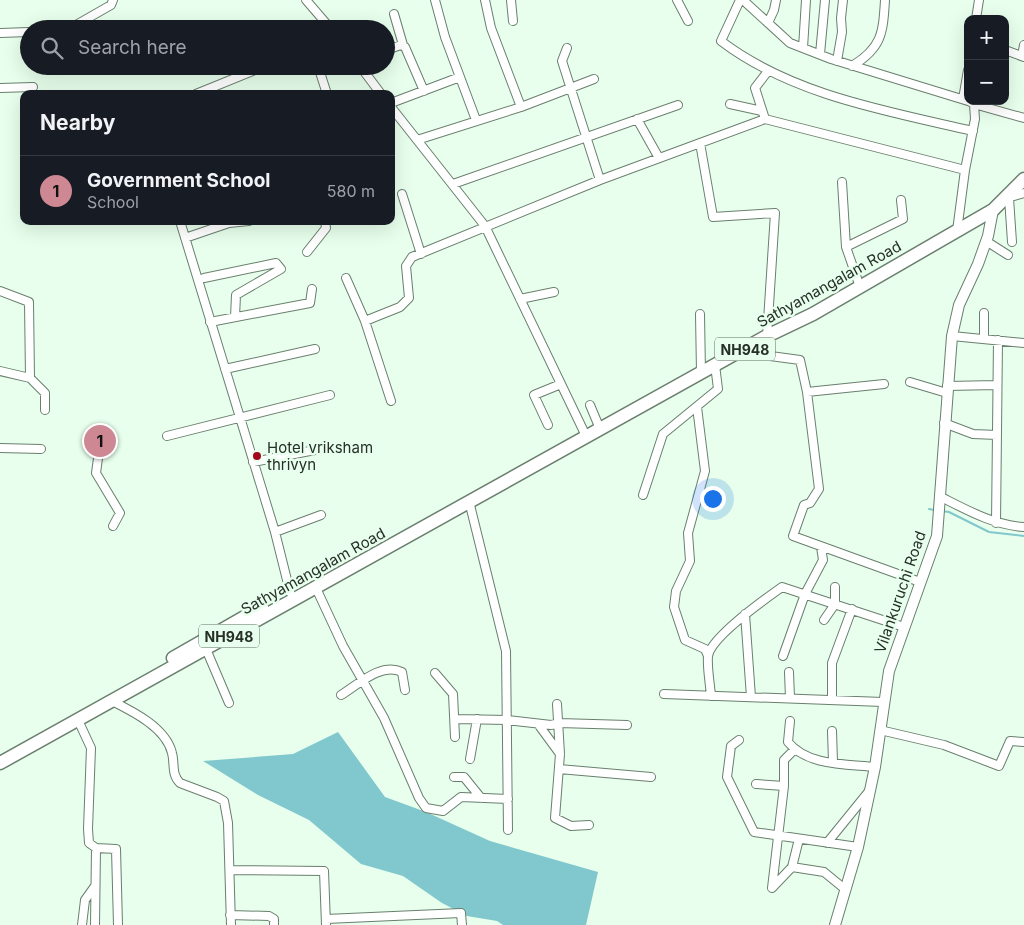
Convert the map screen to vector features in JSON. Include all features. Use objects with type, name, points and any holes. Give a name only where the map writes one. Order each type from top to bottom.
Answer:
[{"type":"highway","name":"Sathyamangalam Road","points":[[0,754],[170,664],[206,649],[377,555],[458,507],[586,436],[860,287],[994,210],[1024,179]]},
{"type":"highway","name":"Sathyamangalam Road","points":[[0,764],[112,701],[290,592],[409,527],[458,507]]},
{"type":"street","points":[[85,20],[111,5],[113,0]]},
{"type":"street","points":[[306,0],[323,20]]},
{"type":"street","points":[[435,0],[445,37],[476,120]]},
{"type":"street","points":[[485,0],[491,28],[521,107]]},
{"type":"street","points":[[511,0],[513,21]]},
{"type":"street","points":[[677,0],[688,21]]},
{"type":"street","points":[[964,100],[852,66],[803,48],[790,42],[742,0],[720,41],[745,59],[768,71],[852,102],[973,131]]},
{"type":"street","points":[[768,23],[776,0]]},
{"type":"street","points":[[803,48],[806,0]]},
{"type":"street","points":[[820,54],[824,0]]},
{"type":"street","points":[[837,61],[842,32],[842,0]]},
{"type":"street","points":[[852,66],[868,56],[883,31],[885,0]]},
{"type":"street","points":[[977,15],[979,0]]},
{"type":"street","points":[[394,14],[403,46],[424,91]]},
{"type":"street","points":[[0,34],[20,33]]},
{"type":"street","points":[[1009,51],[1023,56],[1024,45]]},
{"type":"street","points":[[395,48],[403,46]]},
{"type":"street","points":[[567,48],[562,61],[600,180]]},
{"type":"street","points":[[763,115],[755,88],[768,71]]},
{"type":"street","points":[[206,90],[243,75]]},
{"type":"street","points":[[321,75],[327,90]]},
{"type":"street","points":[[367,75],[378,90]]},
{"type":"street","points":[[395,102],[460,77]]},
{"type":"street","points":[[417,140],[521,107],[594,79]]},
{"type":"street","points":[[0,88],[33,87]]},
{"type":"street","points":[[730,104],[763,115],[965,170]]},
{"type":"street","points":[[453,184],[678,105]]},
{"type":"street","points":[[957,231],[965,170],[973,131],[969,105]]},
{"type":"street","points":[[981,105],[1024,118]]},
{"type":"street","points":[[395,112],[486,226],[586,436]]},
{"type":"street","points":[[365,321],[400,306],[409,298],[406,266],[412,257],[600,180],[700,143],[763,115]]},
{"type":"street","points":[[395,120],[399,118]]},
{"type":"street","points":[[637,119],[659,158]]},
{"type":"street","points":[[700,143],[713,218],[775,213],[767,336]]},
{"type":"street","points":[[842,182],[846,247],[860,287]]},
{"type":"street","points":[[1012,242],[1007,198],[1024,193]]},
{"type":"street","points":[[402,194],[421,254]]},
{"type":"street","points":[[846,247],[903,219],[901,200]]},
{"type":"street","name":"Vilankuruchi Road","points":[[835,925],[858,847],[875,767],[882,702],[888,671],[937,536],[952,336],[959,305],[986,241],[994,210]]},
{"type":"street","points":[[181,225],[274,532],[290,592]]},
{"type":"street","points":[[185,238],[221,225]]},
{"type":"street","points":[[307,252],[326,228],[326,225]]},
{"type":"street","points":[[986,241],[1008,255]]},
{"type":"street","points":[[204,278],[276,263],[281,269],[236,294],[235,317]]},
{"type":"street","points":[[346,278],[365,321],[392,401]]},
{"type":"street","points":[[210,322],[310,303],[312,289]]},
{"type":"street","points":[[0,290],[29,302],[30,378]]},
{"type":"street","points":[[520,299],[554,292]]},
{"type":"street","points":[[700,314],[701,373]]},
{"type":"street","points":[[984,314],[984,339]]},
{"type":"street","points":[[952,336],[1024,343]]},
{"type":"street","points":[[996,522],[998,340]]},
{"type":"street","points":[[225,369],[315,350]]},
{"type":"street","points":[[740,352],[800,360],[808,392],[818,489],[810,503],[804,505],[793,536],[920,582]]},
{"type":"street","points":[[643,495],[663,434],[718,389],[715,365]]},
{"type":"street","points":[[0,371],[30,378],[45,393],[45,410]]},
{"type":"street","points":[[910,382],[947,389],[997,385]]},
{"type":"street","points":[[548,424],[534,395],[561,384]]},
{"type":"street","points":[[808,392],[884,384]]},
{"type":"street","points":[[166,436],[330,395]]},
{"type":"street","points":[[590,406],[600,429]]},
{"type":"street","points":[[697,407],[705,471],[688,533],[690,561],[676,591],[674,607],[685,640],[705,649],[708,656],[711,696]]},
{"type":"street","points":[[944,423],[973,434],[997,435]]},
{"type":"street","points":[[0,448],[42,449]]},
{"type":"street","points":[[253,462],[315,450]]},
{"type":"street","points":[[98,451],[96,473],[120,513],[113,526]]},
{"type":"street","points":[[470,501],[506,651],[508,830]]},
{"type":"street","points":[[938,506],[1005,526],[1024,527]]},
{"type":"street","points":[[274,532],[321,515]]},
{"type":"street","points":[[783,656],[805,594],[823,560],[821,547]]},
{"type":"street","points":[[708,656],[711,647],[745,614],[782,587],[904,627]]},
{"type":"street","points":[[824,620],[835,604],[835,587]]},
{"type":"street","points":[[316,588],[343,646],[384,718],[419,798],[426,808],[443,811],[461,798],[508,799]]},
{"type":"street","points":[[832,700],[832,663],[852,609]]},
{"type":"street","points":[[745,614],[751,697]]},
{"type":"street","points":[[206,649],[229,704]]},
{"type":"street","points":[[341,695],[379,670],[396,669],[402,672],[405,690]]},
{"type":"street","points":[[789,672],[790,698]]},
{"type":"street","points":[[435,673],[453,694],[456,719],[455,737]]},
{"type":"street","points":[[664,694],[882,702]]},
{"type":"street","points":[[112,701],[166,737],[173,754],[175,778],[180,783],[217,797],[224,802],[228,822],[231,925]]},
{"type":"street","points":[[557,704],[560,754],[555,818],[571,826],[589,825]]},
{"type":"street","points":[[456,719],[507,720],[551,725],[559,723],[627,724]]},
{"type":"street","points":[[470,759],[477,719]]},
{"type":"street","points":[[78,720],[91,748],[89,843],[96,848],[116,849],[118,925]]},
{"type":"street","points":[[790,721],[788,742],[794,750],[814,759],[875,767]]},
{"type":"street","points":[[538,724],[560,754]]},
{"type":"street","points":[[880,730],[944,745],[999,766],[1010,741],[1024,742]]},
{"type":"street","points":[[832,731],[833,762]]},
{"type":"street","points":[[739,740],[731,746],[727,778],[754,832],[858,847]]},
{"type":"street","points":[[794,750],[784,760],[784,786],[772,888],[792,867],[799,839]]},
{"type":"street","points":[[559,769],[651,777]]},
{"type":"street","points":[[454,777],[464,777],[481,798]]},
{"type":"street","points":[[756,784],[784,786]]},
{"type":"street","points":[[827,843],[870,789]]},
{"type":"street","points":[[95,925],[96,848]]},
{"type":"street","points":[[792,867],[824,872],[846,890]]},
{"type":"street","points":[[230,870],[324,871],[326,922],[461,913],[462,925]]},
{"type":"street","points":[[82,925],[85,900],[95,886]]},
{"type":"street","points":[[230,915],[269,916],[274,919],[274,925]]},
{"type":"water","points":[[338,732],[385,797],[426,812],[490,841],[598,872],[586,925],[503,925],[497,921],[467,916],[442,903],[403,876],[361,864],[309,820],[258,795],[203,761],[293,754]]},
{"type":"waterway","points":[[929,509],[934,510]]},
{"type":"waterway","points":[[941,511],[949,512],[989,532],[1024,536]]},
{"type":"place","name":"Government School","points":[[100,441]]},
{"type":"place","name":"Hotel vriksham thrivyn","points":[[257,456]]}]
